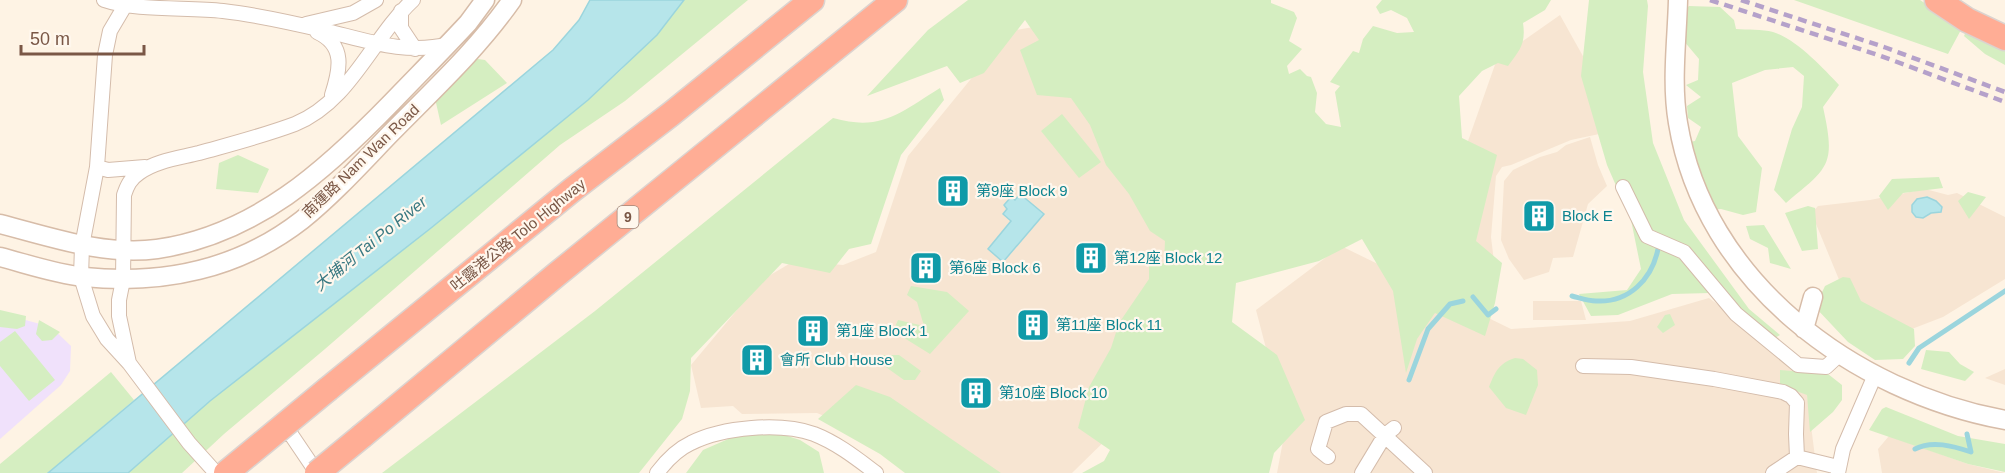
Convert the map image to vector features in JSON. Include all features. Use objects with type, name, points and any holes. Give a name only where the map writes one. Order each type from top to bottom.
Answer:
[{"type":"highway","name":"吐露港公路 Tolo Highway","points":[[218,471],[328,390],[572,190],[671,114],[812,0]]},
{"type":"highway","name":"9","points":[[317,473],[556,275],[895,0]]},
{"type":"highway","points":[[1937,0],[1967,20],[2005,38]]},
{"type":"main road","name":"南運路 Nam Wan Road","points":[[0,224],[82,246],[156,249],[204,238],[248,220],[284,198],[334,160],[449,44],[485,0]]},
{"type":"main road","name":"南運路 Nam Wan Road","points":[[0,257],[81,277],[123,280],[201,271],[245,255],[284,233],[324,201],[466,56],[512,0]]},
{"type":"main road","points":[[1678,1],[1676,85],[1678,122],[1685,156],[1699,195],[1729,250],[1758,286],[1804,329],[1840,354],[1875,375],[1951,407],[2005,420]]},
{"type":"main road","points":[[1804,329],[1813,297]]},
{"type":"street","points":[[104,0],[126,4],[223,11],[415,49],[449,44]]},
{"type":"street","points":[[301,25],[353,13],[376,0]]},
{"type":"street","points":[[97,167],[124,170],[153,165],[246,140],[297,123],[320,110],[330,100],[350,78],[401,11],[413,0]]},
{"type":"street","points":[[126,4],[111,31],[105,55],[97,167],[82,246],[81,277],[93,316],[107,339],[129,363],[189,443],[218,471],[263,436],[290,433],[317,473]]},
{"type":"street","points":[[401,11],[401,28],[415,49]]},
{"type":"street","points":[[301,25],[327,37],[337,50],[339,68],[330,100]]},
{"type":"street","points":[[129,363],[119,316],[123,280],[122,218],[128,183],[138,173],[153,165]]},
{"type":"street","points":[[1623,188],[1647,236],[1684,252],[1736,314],[1798,365],[1826,367],[1840,354]]},
{"type":"street","points":[[1583,366],[1631,367],[1783,392],[1797,403],[1797,458]]},
{"type":"street","points":[[1773,473],[1797,458],[1838,470],[1843,449],[1875,375]]},
{"type":"street","points":[[1328,457],[1318,449],[1326,422],[1346,414],[1361,414],[1390,431],[1425,473]]},
{"type":"street","points":[[657,473],[676,453],[690,443],[738,430],[771,428],[798,430],[826,439],[841,447],[876,473]]},
{"type":"street","points":[[1362,473],[1390,431]]},
{"type":"shaded area","points":[[1560,15],[1594,76],[1618,130],[1571,140],[1502,167],[1496,176],[1491,237],[1496,278],[1475,276],[1462,158],[1497,59]]},
{"type":"shaded area","points":[[1045,25],[1190,157],[1168,379],[1072,473],[912,473],[862,432],[817,413],[742,414],[733,406],[701,408],[691,365],[762,280],[794,261],[843,265],[876,252],[908,156],[1010,31]]},
{"type":"shaded area","points":[[1590,137],[1607,186],[1588,204],[1573,257],[1553,258],[1549,272],[1524,280],[1509,259],[1501,240],[1504,181],[1513,170],[1540,157],[1557,152],[1566,145]]},
{"type":"shaded area","points":[[1925,189],[1948,195],[1957,193],[2005,217],[2005,279],[1943,317],[1891,337],[1847,299],[1814,219],[1810,215],[1818,206],[1870,200]]},
{"type":"shaded area","points":[[1341,246],[1511,329],[1630,321],[1709,298],[1804,370],[1817,473],[1277,473],[1286,425],[1256,310]]},
{"type":"shaded area","points":[[1533,301],[1581,301],[1586,320],[1533,320]]},
{"type":"shaded area","points":[[0,313],[51,327],[71,346],[70,371],[61,385],[0,439]]},
{"type":"shaded area","points":[[2005,369],[2005,385],[1985,378]]},
{"type":"shaded area","points":[[1889,436],[1968,464],[2005,473],[1882,473],[1878,449]]},
{"type":"green space","points":[[684,0],[748,0],[625,101],[560,145],[224,434],[182,473],[128,473],[210,401],[431,228],[588,100],[622,69]]},
{"type":"green space","points":[[968,0],[1271,0],[1271,3],[1294,12],[1297,18],[1289,41],[1302,49],[1287,66],[1289,74],[1300,69],[1311,77],[1317,93],[1315,112],[1326,124],[1341,127],[1335,92],[1340,86],[1330,82],[1353,51],[1359,53],[1363,39],[1373,26],[1397,33],[1414,32],[1407,18],[1391,10],[1380,14],[1376,7],[1382,0],[1551,0],[1545,10],[1523,23],[1524,36],[1521,46],[1508,66],[1498,63],[1482,71],[1459,96],[1462,138],[1497,155],[1476,241],[1502,263],[1495,303],[1485,336],[1435,313],[1417,339],[1406,373],[1393,291],[1362,239],[1319,261],[1236,283],[1232,322],[1277,355],[1305,420],[1274,453],[1269,473],[1082,473],[1104,461],[1110,450],[1078,428],[1089,387],[1111,348],[1119,323],[1149,279],[1149,264],[1164,263],[1165,241],[1150,231],[1129,194],[1106,165],[1090,125],[1071,98],[1037,95],[1020,50],[1039,40],[1025,20],[984,73],[960,83],[947,66],[867,96],[928,30]]},
{"type":"green space","points":[[1589,0],[1647,0],[1643,72],[1653,143],[1684,220],[1749,309],[1780,335],[1764,344],[1741,310],[1710,293],[1672,294],[1618,315],[1591,316],[1579,294],[1627,290],[1641,269],[1631,220],[1607,165],[1581,76]]},
{"type":"green space","points":[[1794,0],[1920,0],[1962,28],[1948,54]]},
{"type":"green space","points":[[1689,6],[1720,7],[1734,20],[1736,29],[1769,31],[1782,36],[1809,55],[1839,85],[1823,107],[1829,142],[1825,164],[1812,181],[1786,203],[1774,190],[1792,129],[1802,107],[1804,76],[1793,67],[1765,70],[1732,83],[1738,136],[1762,168],[1756,212],[1743,215],[1721,209],[1707,210],[1684,143],[1695,141],[1701,127],[1688,118],[1687,106],[1701,97],[1686,85],[1698,80],[1699,59],[1683,40],[1684,11]]},
{"type":"green space","points":[[1972,17],[2005,40],[2005,65],[1985,54],[1964,36]]},
{"type":"green space","points":[[471,58],[485,60],[507,83],[441,125],[432,85]]},
{"type":"green space","points":[[940,88],[944,100],[901,155],[871,244],[849,249],[830,273],[782,263],[691,358],[690,391],[682,419],[639,473],[382,473],[595,311],[833,118],[865,123],[878,121],[902,112]]},
{"type":"green space","points":[[1062,114],[1101,162],[1079,178],[1041,131]]},
{"type":"green space","points":[[238,155],[269,169],[258,193],[216,189],[219,163]]},
{"type":"green space","points":[[1939,177],[1943,188],[1903,193],[1888,210],[1879,196],[1892,179]]},
{"type":"green space","points":[[1968,192],[1986,197],[1969,219],[1958,201]]},
{"type":"green space","points":[[1808,206],[1815,208],[1818,249],[1802,251],[1785,213]]},
{"type":"green space","points":[[1764,225],[1791,269],[1770,263],[1768,248],[1750,239],[1746,226]]},
{"type":"green space","points":[[1843,277],[1850,278],[1861,301],[1914,329],[1915,346],[1903,359],[1875,360],[1848,342],[1815,307],[1825,286]]},
{"type":"green space","points":[[911,286],[947,292],[969,311],[930,354],[893,331],[898,320],[924,326],[917,302],[907,295]]},
{"type":"green space","points":[[0,310],[26,316],[25,326],[17,329],[0,327]]},
{"type":"green space","points":[[1670,314],[1675,325],[1663,333],[1657,327],[1665,315]]},
{"type":"green space","points":[[39,320],[60,332],[52,340],[42,341],[36,334]]},
{"type":"green space","points":[[15,331],[55,380],[29,401],[0,366],[0,342]]},
{"type":"green space","points":[[1926,350],[1949,352],[1960,364],[1974,372],[1965,381],[1921,369]]},
{"type":"green space","points":[[878,355],[899,355],[921,371],[915,380],[904,380],[883,365]]},
{"type":"green space","points":[[1515,358],[1523,359],[1537,370],[1538,385],[1526,415],[1506,408],[1489,387],[1498,369]]},
{"type":"green space","points":[[1780,370],[1828,374],[1842,385],[1842,400],[1833,412],[1810,432],[1807,395],[1780,385]]},
{"type":"green space","points":[[111,372],[134,400],[48,473],[0,473],[0,464]]},
{"type":"green space","points":[[856,385],[890,397],[1001,473],[905,473],[880,454],[818,419]]},
{"type":"green space","points":[[1886,407],[1958,436],[2005,444],[2005,472],[1968,464],[1869,430],[1882,409]]},
{"type":"green space","points":[[772,431],[800,440],[819,452],[824,473],[686,473],[703,450],[742,433]]},
{"type":"water","name":"大埔河 Tai Po River","points":[[590,0],[684,0],[657,35],[588,100],[431,228],[210,401],[128,473],[48,473],[553,50],[579,20]]},
{"type":"water","points":[[1020,194],[1044,214],[1003,262],[988,249],[1011,221],[1003,214],[1007,209],[1004,205],[1011,197],[1015,200]]},
{"type":"water","points":[[1927,197],[1942,207],[1941,212],[1931,213],[1923,218],[1916,217],[1912,212],[1912,205],[1917,199]]},
{"type":"waterway","points":[[1572,296],[1608,301],[1629,293],[1637,287],[1650,270],[1658,249]]},
{"type":"waterway","points":[[1909,363],[1919,348],[2005,291]]},
{"type":"waterway","points":[[1473,297],[1488,315],[1496,309]]},
{"type":"waterway","points":[[1409,380],[1428,329],[1450,304],[1463,301]]},
{"type":"waterway","points":[[1915,449],[1935,444],[1971,452],[1967,434]]},
{"type":"railway","points":[[1710,0],[1881,56],[2005,102]]},
{"type":"railway","points":[[1741,0],[1884,47],[2005,92]]},
{"type":"place","name":"第9座 Block 9","points":[[953,191]]},
{"type":"place","name":"Block E","points":[[1539,216]]},
{"type":"place","name":"第12座 Block 12","points":[[1091,258]]},
{"type":"place","name":"第6座 Block 6","points":[[926,268]]},
{"type":"place","name":"第11座 Block 11","points":[[1033,325]]},
{"type":"place","name":"第1座 Block 1","points":[[813,331]]},
{"type":"place","name":"會所 Club House","points":[[757,360]]},
{"type":"place","name":"第10座 Block 10","points":[[976,393]]}]
